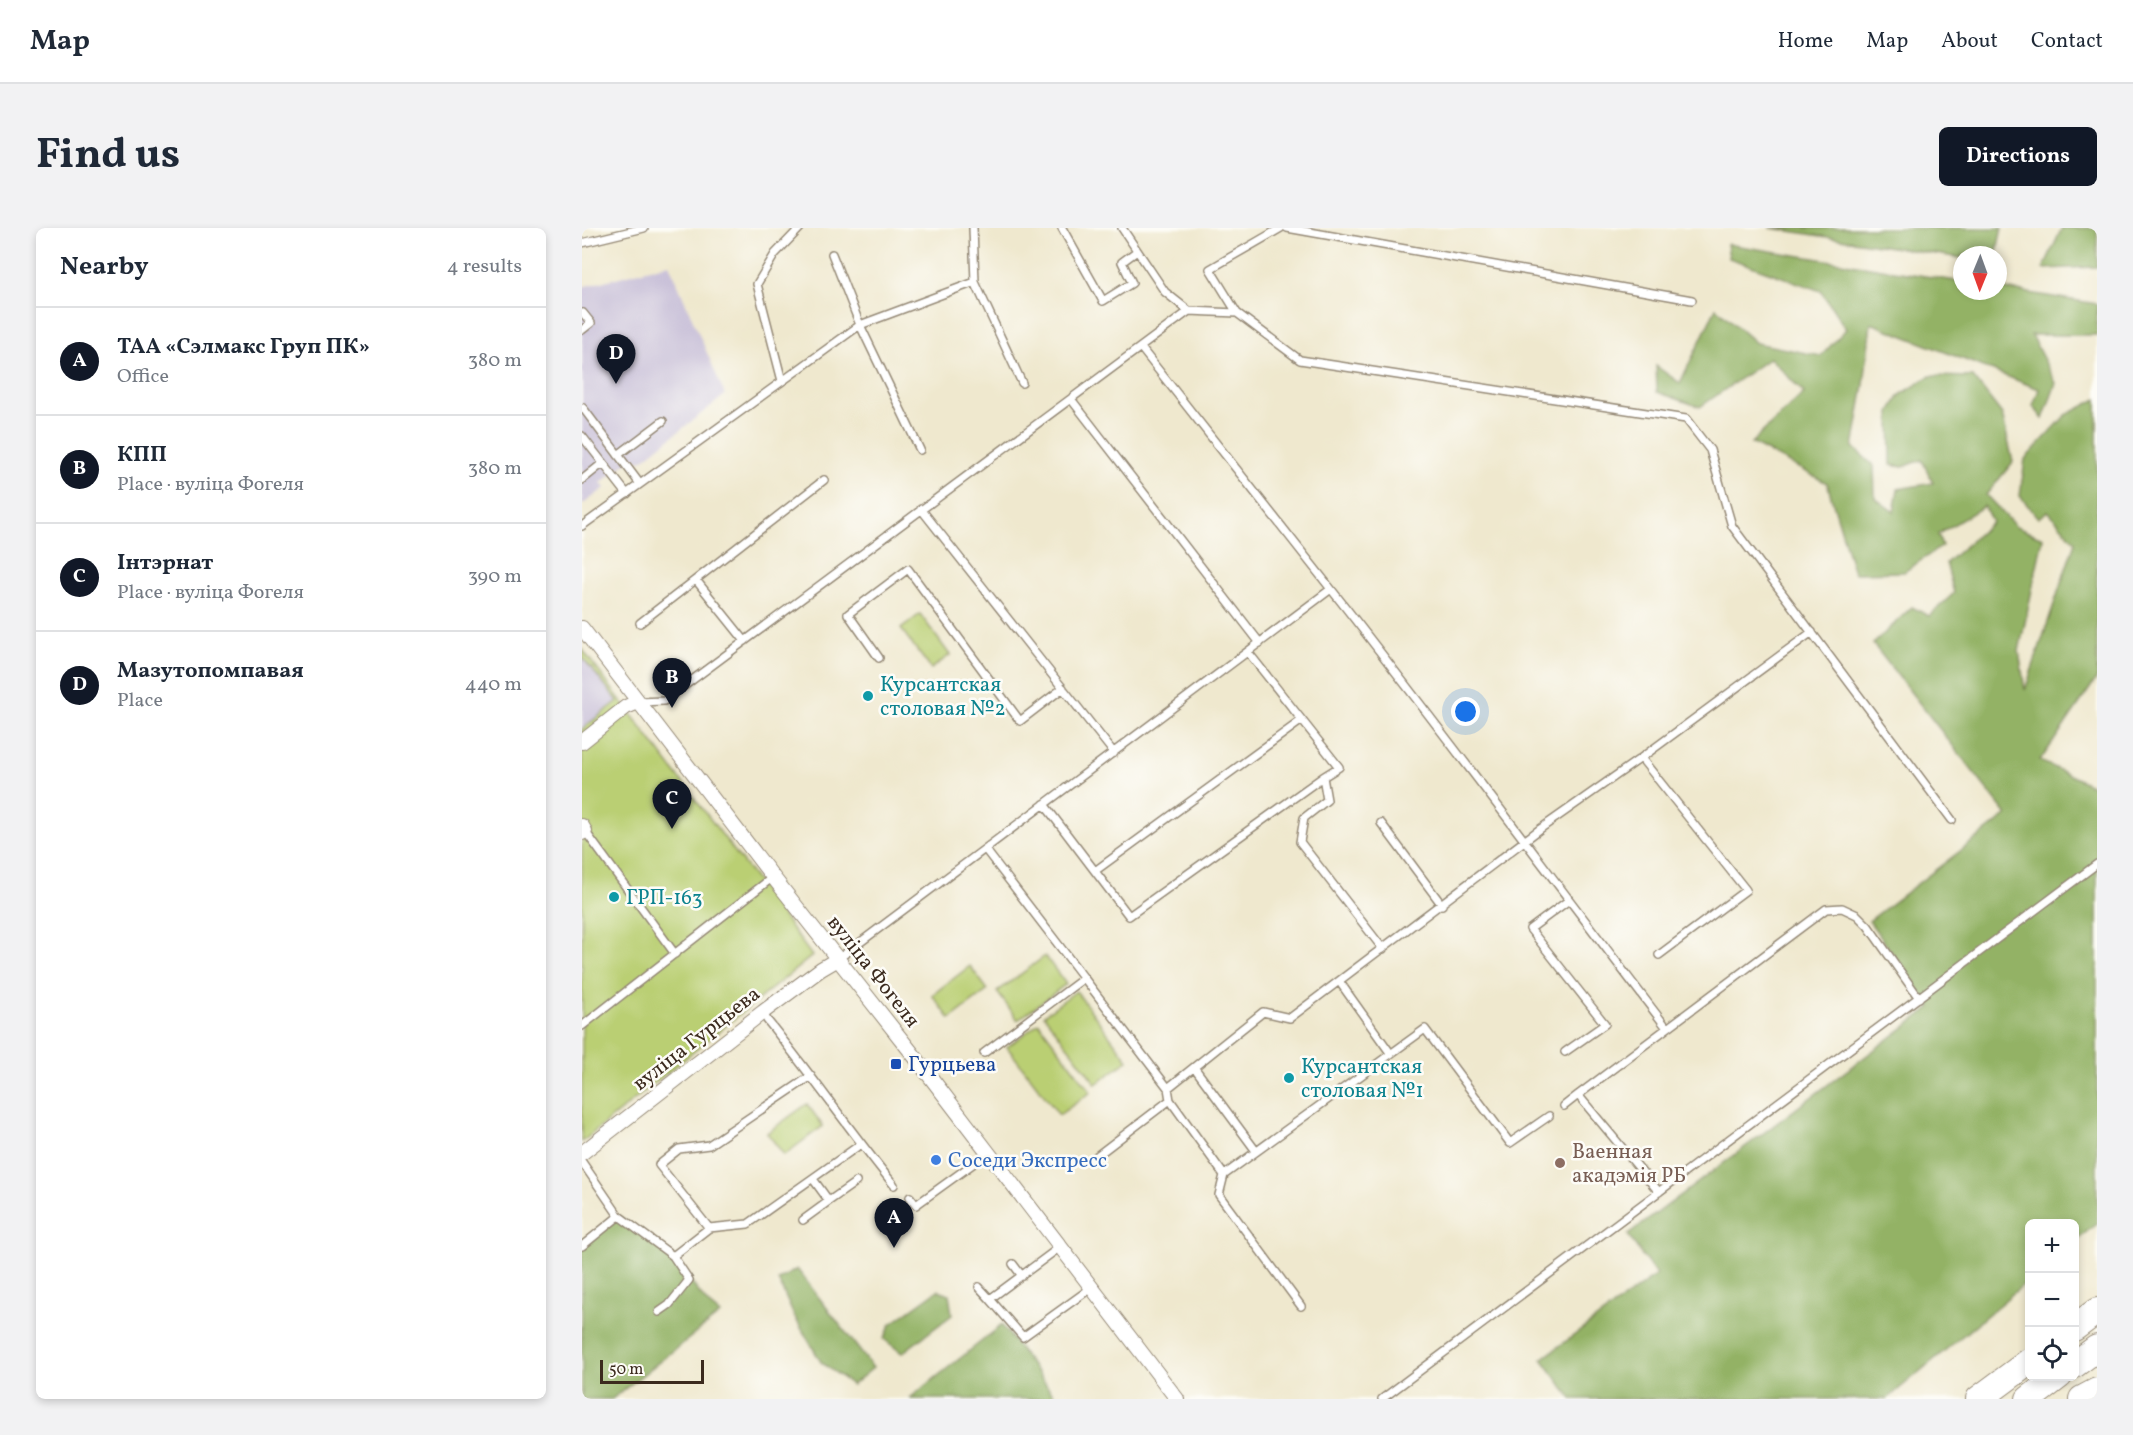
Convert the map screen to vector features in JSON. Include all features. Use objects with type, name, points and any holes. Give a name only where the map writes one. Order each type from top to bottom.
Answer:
[{"type":"highway","points":[[2075,1327],[2097,1311]]},
{"type":"highway","points":[[2079,1361],[2097,1348]]},
{"type":"highway","points":[[1979,1399],[2025,1365]]},
{"type":"highway","points":[[2029,1399],[2054,1381]]},
{"type":"highway","points":[[2082,1399],[2097,1391]]},
{"type":"street","name":"вуліца Фогеля","points":[[582,628],[1176,1399]]},
{"type":"street","points":[[582,742],[626,707],[638,702]]},
{"type":"street","name":"вуліца Гурцьева","points":[[582,1153],[763,1012],[838,959]]},
{"type":"lane","points":[[582,243],[644,228]]},
{"type":"lane","points":[[782,381],[757,284],[775,254],[800,228]]},
{"type":"lane","points":[[973,228],[975,282],[1022,383]]},
{"type":"lane","points":[[1062,228],[1103,301],[1132,284],[1122,262],[1137,251]]},
{"type":"lane","points":[[1122,228],[1165,292],[1189,312]]},
{"type":"lane","points":[[1281,228],[1210,269],[1238,313],[1300,360],[1686,419],[1710,450],[1732,526],[1952,820]]},
{"type":"lane","points":[[1287,228],[1692,300]]},
{"type":"lane","points":[[832,254],[860,325],[920,450]]},
{"type":"lane","points":[[582,526],[860,325],[975,282]]},
{"type":"lane","points":[[638,702],[664,701],[1189,312],[1238,313]]},
{"type":"lane","points":[[582,330],[591,323],[583,313]]},
{"type":"lane","points":[[1141,348],[1429,713],[1667,1028]]},
{"type":"lane","points":[[1071,399],[1260,643]]},
{"type":"lane","points":[[583,408],[640,484]]},
{"type":"lane","points":[[618,455],[663,421]]},
{"type":"lane","points":[[582,436],[627,494]]},
{"type":"lane","points":[[582,480],[603,463]]},
{"type":"lane","points":[[640,623],[825,480]]},
{"type":"lane","points":[[921,509],[1114,753]]},
{"type":"lane","points":[[879,658],[848,614],[908,570],[1020,721],[1063,688]]},
{"type":"lane","points":[[696,580],[745,641]]},
{"type":"lane","points":[[838,959],[1331,589]]},
{"type":"lane","points":[[1168,1088],[1263,1012],[1290,1018],[1525,843],[1540,829],[1812,632]]},
{"type":"lane","points":[[1044,804],[1129,916],[1338,767],[1248,652]]},
{"type":"lane","points":[[1095,872],[1302,720]]},
{"type":"lane","points":[[1641,758],[1746,891],[1659,955]]},
{"type":"lane","points":[[1323,777],[1327,800],[1304,818],[1300,842],[1383,949]]},
{"type":"lane","points":[[1381,823],[1442,905]]},
{"type":"lane","points":[[583,830],[675,954]]},
{"type":"lane","points":[[985,849],[1168,1088],[1170,1100],[1224,1174]]},
{"type":"lane","points":[[1382,1399],[2097,864]]},
{"type":"lane","points":[[582,1026],[773,878]]},
{"type":"lane","points":[[1565,1052],[1605,1024],[1530,930],[1569,900]]},
{"type":"lane","points":[[1564,1106],[1826,909],[1842,908],[1857,915],[1868,926],[1919,998]]},
{"type":"lane","points":[[984,1053],[1084,978]]},
{"type":"lane","points":[[1339,981],[1391,1054]]},
{"type":"lane","points":[[763,1012],[894,1185]]},
{"type":"lane","points":[[1301,1306],[1219,1195],[1224,1174],[1425,1029],[1510,1143],[1549,1116]]},
{"type":"lane","points":[[1194,1067],[1256,1151]]},
{"type":"lane","points":[[710,1228],[659,1165],[678,1149],[709,1145],[811,1076]]},
{"type":"lane","points":[[1578,1095],[1659,1192]]},
{"type":"lane","points":[[1090,1161],[1170,1100]]},
{"type":"lane","points":[[673,1256],[710,1228],[748,1224],[861,1144]]},
{"type":"lane","points":[[910,1197],[916,1205],[988,1153]]},
{"type":"lane","points":[[582,1162],[619,1216],[673,1256],[689,1280],[669,1305],[659,1312]]},
{"type":"lane","points":[[813,1179],[829,1200]]},
{"type":"lane","points":[[803,1220],[856,1182]]},
{"type":"lane","points":[[582,1246],[619,1216]]},
{"type":"lane","points":[[990,1299],[1060,1247]]},
{"type":"lane","points":[[1013,1264],[1022,1276]]},
{"type":"lane","points":[[979,1287],[1023,1337],[1091,1288]]},
{"type":"shaded area","points":[[669,264],[725,395],[641,461],[633,458],[626,463],[601,483],[605,488],[582,505],[582,287]]},
{"type":"shaded area","points":[[582,657],[618,701],[582,729]]},
{"type":"green space","points":[[1770,228],[2002,228],[1998,246],[1953,246],[1953,257]]},
{"type":"green space","points":[[2062,228],[2097,228],[2097,267],[2043,269]]},
{"type":"green space","points":[[1727,244],[1953,281],[1953,300],[2007,300],[2007,289],[2097,304],[2097,335],[2031,335],[2056,383],[2043,419],[2033,406],[2039,389],[1871,323],[1864,385],[1853,447],[1874,466],[1875,498],[1894,512],[1898,489],[1933,483],[1922,460],[1903,467],[1891,465],[1890,412],[1900,395],[1930,376],[1973,377],[2002,414],[2013,462],[1986,495],[2016,527],[2043,538],[2019,651],[2025,690],[2075,542],[2048,511],[2038,518],[2020,496],[2025,459],[2066,415],[2097,399],[2097,678],[2040,761],[2097,788],[2097,1223],[2079,1239],[2079,1219],[2025,1219],[2025,1283],[1887,1399],[1572,1399],[1542,1359],[1656,1275],[1628,1235],[1931,1007],[1869,921],[2007,815],[1873,644],[1912,607],[1929,616],[1954,593],[1946,563],[1992,522],[1984,506],[1938,534],[1942,546],[1904,572],[1854,573],[1827,483],[1751,443],[1804,393],[1770,358],[1700,407],[1657,392],[1656,366],[1680,383],[1716,308],[1756,343],[1821,356],[1846,329],[1821,291],[1729,258]]},
{"type":"green space","points":[[920,614],[950,655],[931,669],[901,629]]},
{"type":"green space","points":[[582,649],[812,956],[582,1142],[582,729],[618,701],[582,657]]},
{"type":"green space","points":[[1045,956],[1066,984],[1018,1020],[997,992]]},
{"type":"green space","points":[[970,966],[988,990],[950,1019],[932,995]]},
{"type":"green space","points":[[1076,991],[1128,1060],[1096,1084],[1044,1015]]},
{"type":"green space","points":[[1039,1023],[1091,1092],[1059,1115],[1007,1047]]},
{"type":"green space","points":[[807,1104],[823,1126],[784,1155],[767,1133]]},
{"type":"green space","points":[[619,1216],[673,1256],[709,1305],[720,1314],[612,1399],[582,1399],[582,1246]]},
{"type":"green space","points":[[797,1269],[873,1368],[852,1385],[821,1362],[794,1316],[778,1280]]},
{"type":"green space","points":[[938,1290],[949,1294],[952,1315],[902,1353],[884,1339],[891,1324]]},
{"type":"green space","points":[[1002,1325],[1057,1399],[910,1398]]},
{"type":"place","name":"Мазутопомпавая","points":[[616,384]]},
{"type":"place","name":"Курсантская столовая №2","points":[[868,696]]},
{"type":"place","name":"КПП","points":[[672,708]]},
{"type":"place","name":"Інтэрнат","points":[[672,829]]},
{"type":"place","name":"ГРП-163","points":[[614,897]]},
{"type":"place","name":"Гурцьева","points":[[896,1064]]},
{"type":"place","name":"Курсантская столовая №1","points":[[1289,1078]]},
{"type":"place","name":"Соседи Экспресс","points":[[936,1160]]},
{"type":"place","name":"Ваенная акадэмія РБ","points":[[1560,1163]]},
{"type":"place","name":"ТАА «Сэлмакс Груп ПК»","points":[[894,1248]]}]
